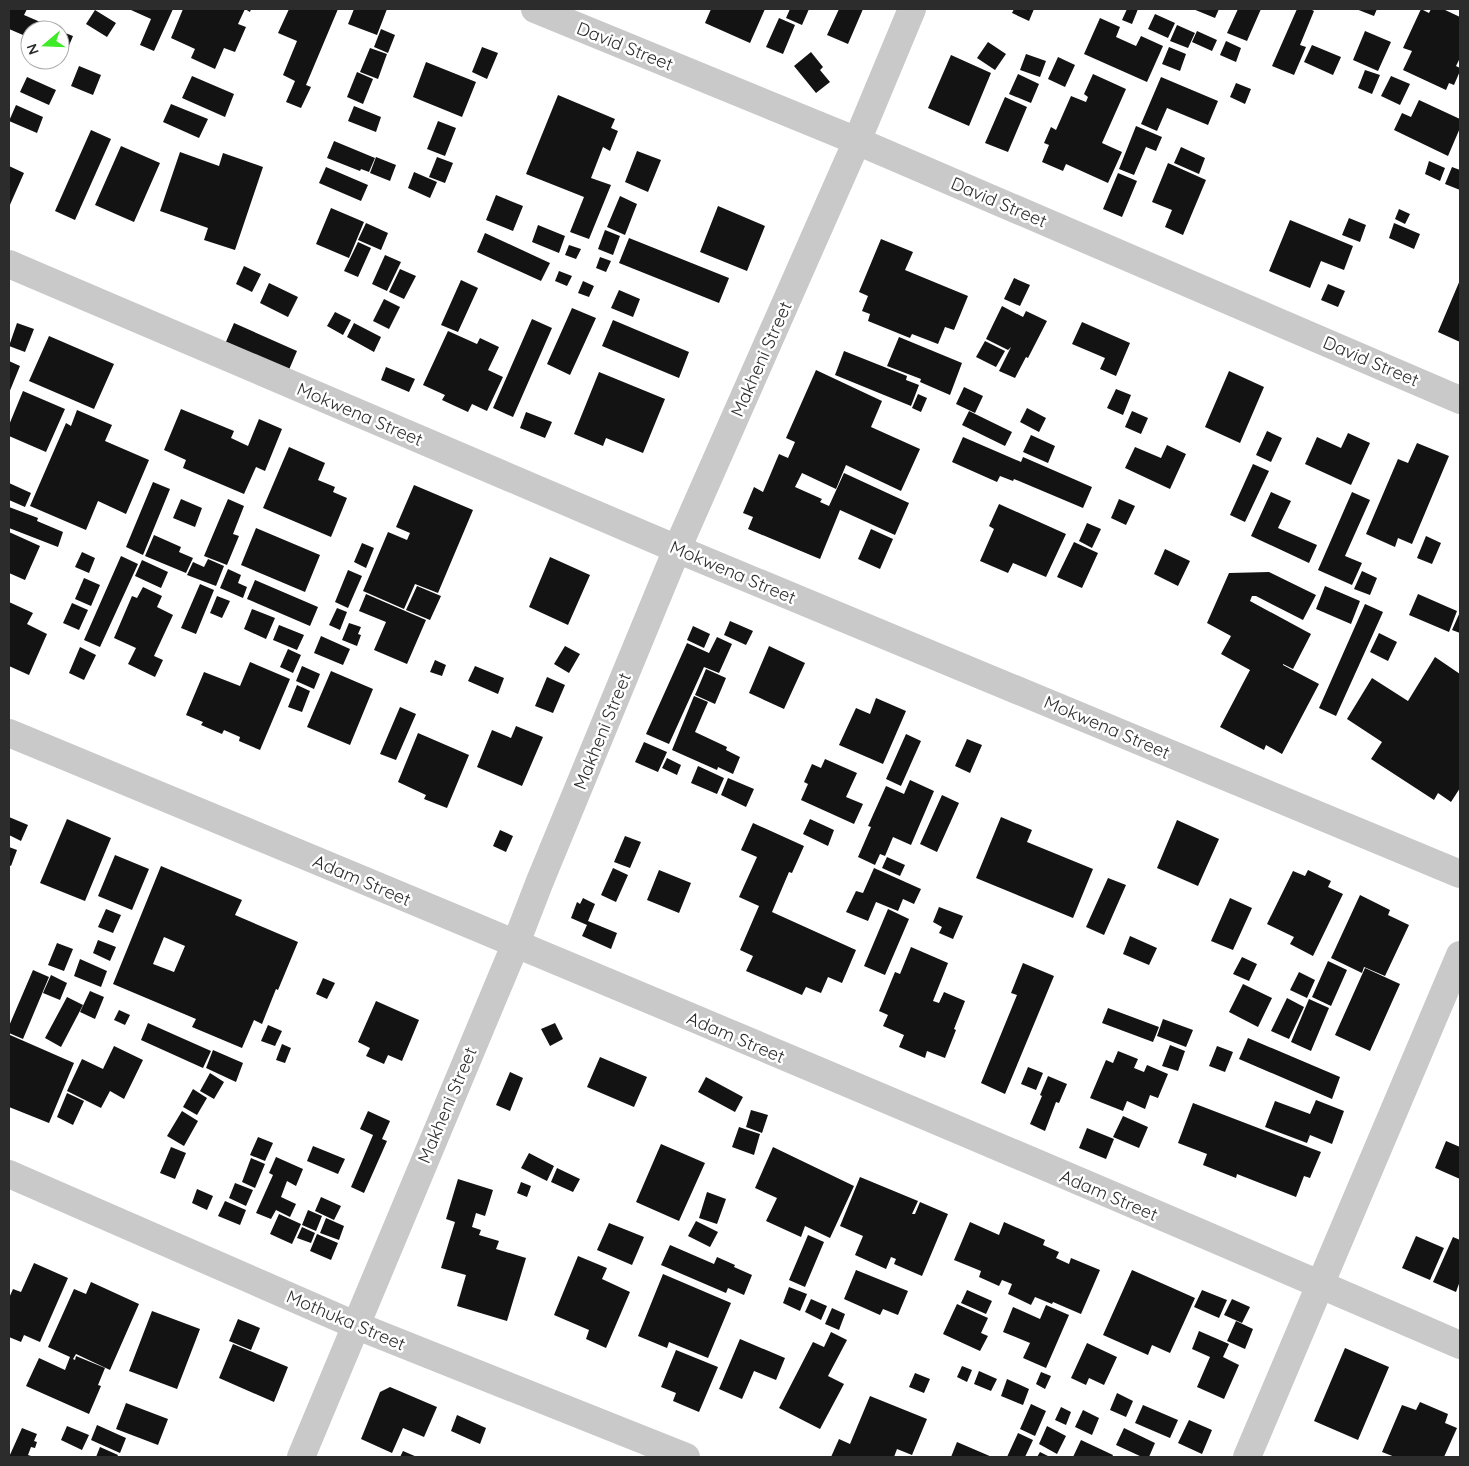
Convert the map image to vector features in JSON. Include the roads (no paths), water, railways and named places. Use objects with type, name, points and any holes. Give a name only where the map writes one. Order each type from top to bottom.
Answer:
[{"type":"street","name":"David Street","points":[[535,9],[857,141],[1460,400]]},
{"type":"street","name":"Makheni Street","points":[[301,1457],[355,1324],[516,943],[543,872],[677,548],[857,141],[912,9]]},
{"type":"street","name":"Mokwena Street","points":[[9,264],[677,548],[1460,874]]},
{"type":"street","name":"Adam Street","points":[[9,733],[516,943],[1321,1285],[1460,1346]]},
{"type":"street","points":[[1247,1457],[1460,955]]},
{"type":"street","name":"Mothuka Street","points":[[9,1174],[355,1324],[686,1457]]}]
